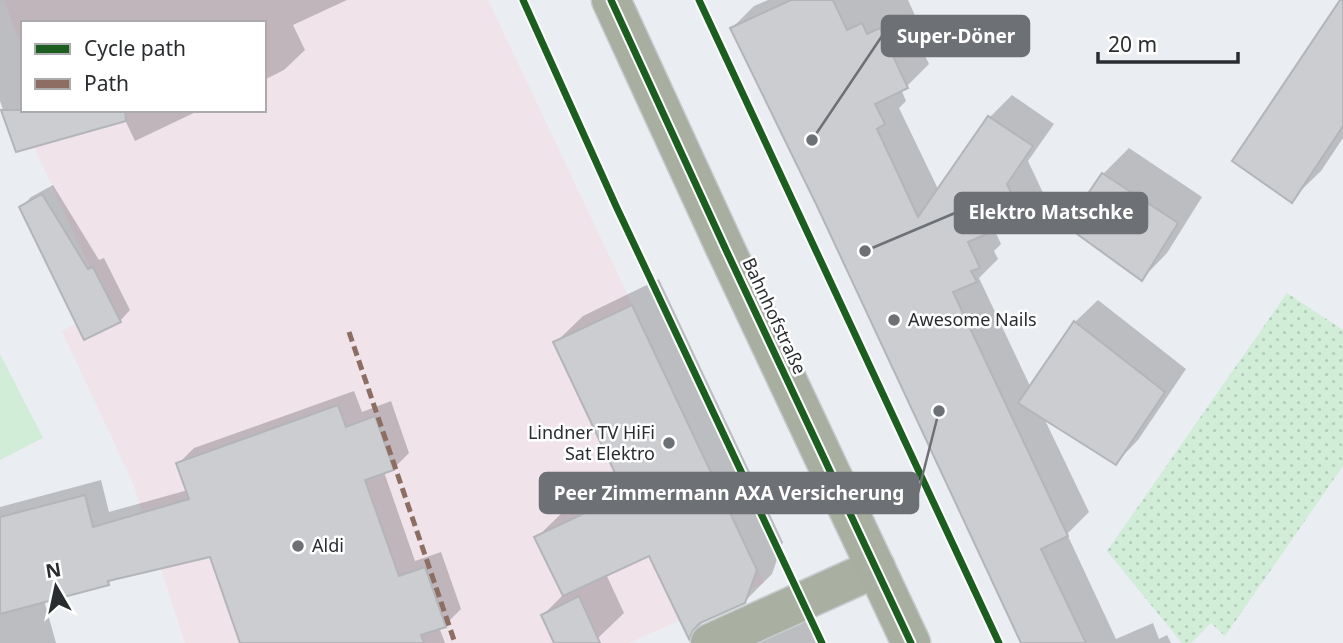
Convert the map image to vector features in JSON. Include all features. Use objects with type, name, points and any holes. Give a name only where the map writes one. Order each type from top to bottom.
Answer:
[{"type":"main road","name":"Bahnhofstraße","points":[[611,0],[911,643]]},
{"type":"street","points":[[710,643],[876,568]]},
{"type":"shaded area","points":[[4,0],[488,0],[764,583],[629,643],[185,643],[133,483],[62,331],[108,308],[30,138],[44,112],[266,112],[266,21],[21,21],[21,46]]},
{"type":"green space","points":[[1287,293],[1343,330],[1343,466],[1225,636],[1211,623],[1191,643],[1182,643],[1107,551]]},
{"type":"green space","points":[[0,354],[43,438],[0,460]]},
{"type":"building","points":[[791,0],[833,0],[847,30],[862,23],[867,34],[880,28],[908,88],[875,104],[885,124],[877,129],[918,217],[988,116],[1033,146],[1007,184],[1023,218],[968,242],[980,268],[971,271],[977,282],[953,292],[1068,536],[1041,549],[1086,643],[1021,643],[817,206],[730,28]]},
{"type":"building","points":[[1340,0],[1343,0],[1343,126],[1292,203],[1232,161]]},
{"type":"building","points":[[1,110],[125,112],[126,121],[16,152]]},
{"type":"building","points":[[1102,173],[1178,223],[1142,281],[1066,226]]},
{"type":"building","points":[[42,194],[88,269],[93,267],[121,322],[84,340],[19,207]]},
{"type":"building","points":[[632,305],[757,570],[745,603],[700,623],[689,639],[649,556],[563,596],[534,537],[625,494],[553,342]]},
{"type":"building","points":[[1074,321],[1165,392],[1116,465],[1018,403]]},
{"type":"building","points":[[338,405],[346,427],[375,416],[394,470],[365,480],[399,576],[425,567],[446,627],[421,635],[424,643],[240,643],[210,557],[108,581],[109,585],[0,614],[0,517],[85,495],[93,527],[189,499],[176,463]]},
{"type":"building","points":[[579,596],[600,643],[554,643],[541,615]]},
{"type":"marked path","points":[[349,332],[455,643]]},
{"type":"cycle path","points":[[523,0],[616,206],[822,643]]},
{"type":"cycle path","points":[[611,0],[911,643]]},
{"type":"cycle path","points":[[699,0],[999,643]]},
{"type":"place","name":"Super-Döner","points":[[812,140]]},
{"type":"place","name":"Elektro Matschke","points":[[865,251]]},
{"type":"place","name":"Awesome Nails","points":[[894,320]]},
{"type":"place","name":"Peer Zimmermann AXA Versicherung","points":[[939,411]]},
{"type":"place","name":"Lindner TV HiFi Sat Elektro","points":[[669,443]]},
{"type":"place","name":"Aldi","points":[[298,546]]}]
